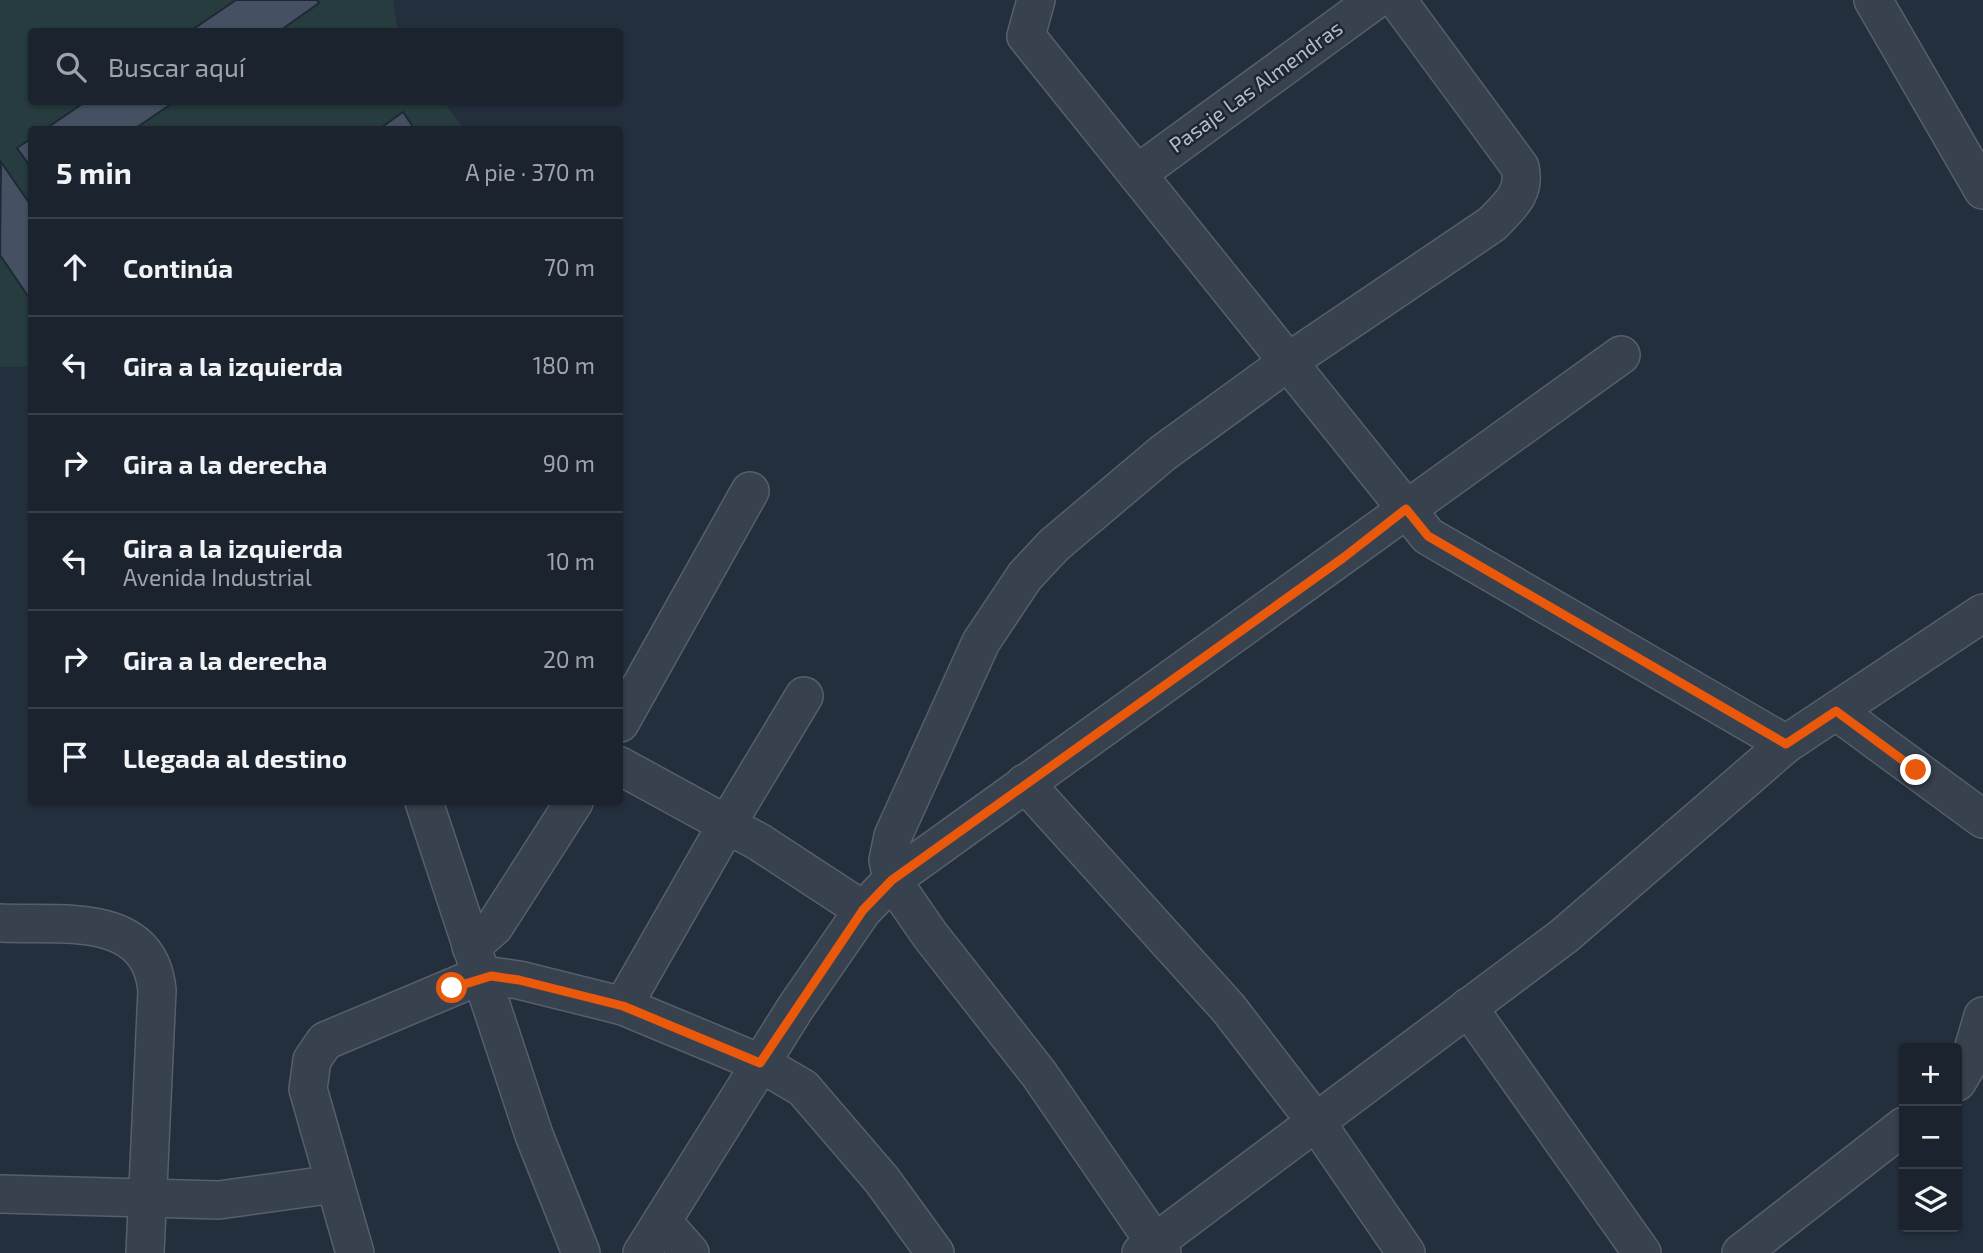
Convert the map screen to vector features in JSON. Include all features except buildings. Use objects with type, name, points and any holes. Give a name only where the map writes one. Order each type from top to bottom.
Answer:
[{"type":"street","points":[[1036,0],[1026,36],[1428,536],[1786,744]]},
{"type":"street","name":"Pasaje Las Almendras","points":[[1137,174],[1375,0]]},
{"type":"street","points":[[1397,0],[1520,167],[1520,191],[1492,224],[1289,362],[1163,453],[1054,545],[1025,576],[981,642],[919,774],[889,848],[892,880],[930,935],[1039,1074],[1153,1250],[1316,1122],[1564,936],[1786,744],[1983,613]]},
{"type":"street","points":[[1873,0],[1983,190]]},
{"type":"street","points":[[642,1253],[760,1063],[863,910],[892,880],[1343,558],[1406,509],[1621,355]]},
{"type":"street","points":[[623,718],[750,491]]},
{"type":"street","points":[[623,1006],[804,696]]},
{"type":"street","points":[[1836,711],[1983,819]]},
{"type":"street","points":[[623,768],[727,824],[863,910]]},
{"type":"street","points":[[1025,783],[1229,1009],[1316,1122],[1406,1253]]},
{"type":"street","points":[[425,805],[534,1135],[581,1253]]},
{"type":"street","points":[[355,1253],[308,1089],[308,1075],[317,1050],[325,1041],[475,962],[494,927],[572,805]]},
{"type":"street","points":[[0,923],[108,928],[135,942],[151,965],[157,990],[145,1253]]},
{"type":"street","points":[[475,962],[519,980],[623,1006],[783,1074],[819,1103],[882,1180],[935,1253]]},
{"type":"street","points":[[1468,1007],[1642,1253]]},
{"type":"street","points":[[1962,1074],[1970,1060],[1983,1016]]},
{"type":"street","points":[[1741,1253],[1899,1130]]},
{"type":"street","points":[[0,1194],[148,1200],[258,1197],[335,1184]]},
{"type":"street","points":[[662,1221],[690,1253]]},
{"type":"green space","points":[[0,0],[393,0],[398,28],[28,28],[28,105],[446,105],[462,126],[28,126],[28,367],[0,367]]},
{"type":"route","points":[[452,988],[491,976],[519,980],[623,1006],[760,1063],[863,910],[892,880],[1343,558],[1406,509],[1428,536],[1786,744],[1836,711],[1916,770]]}]
